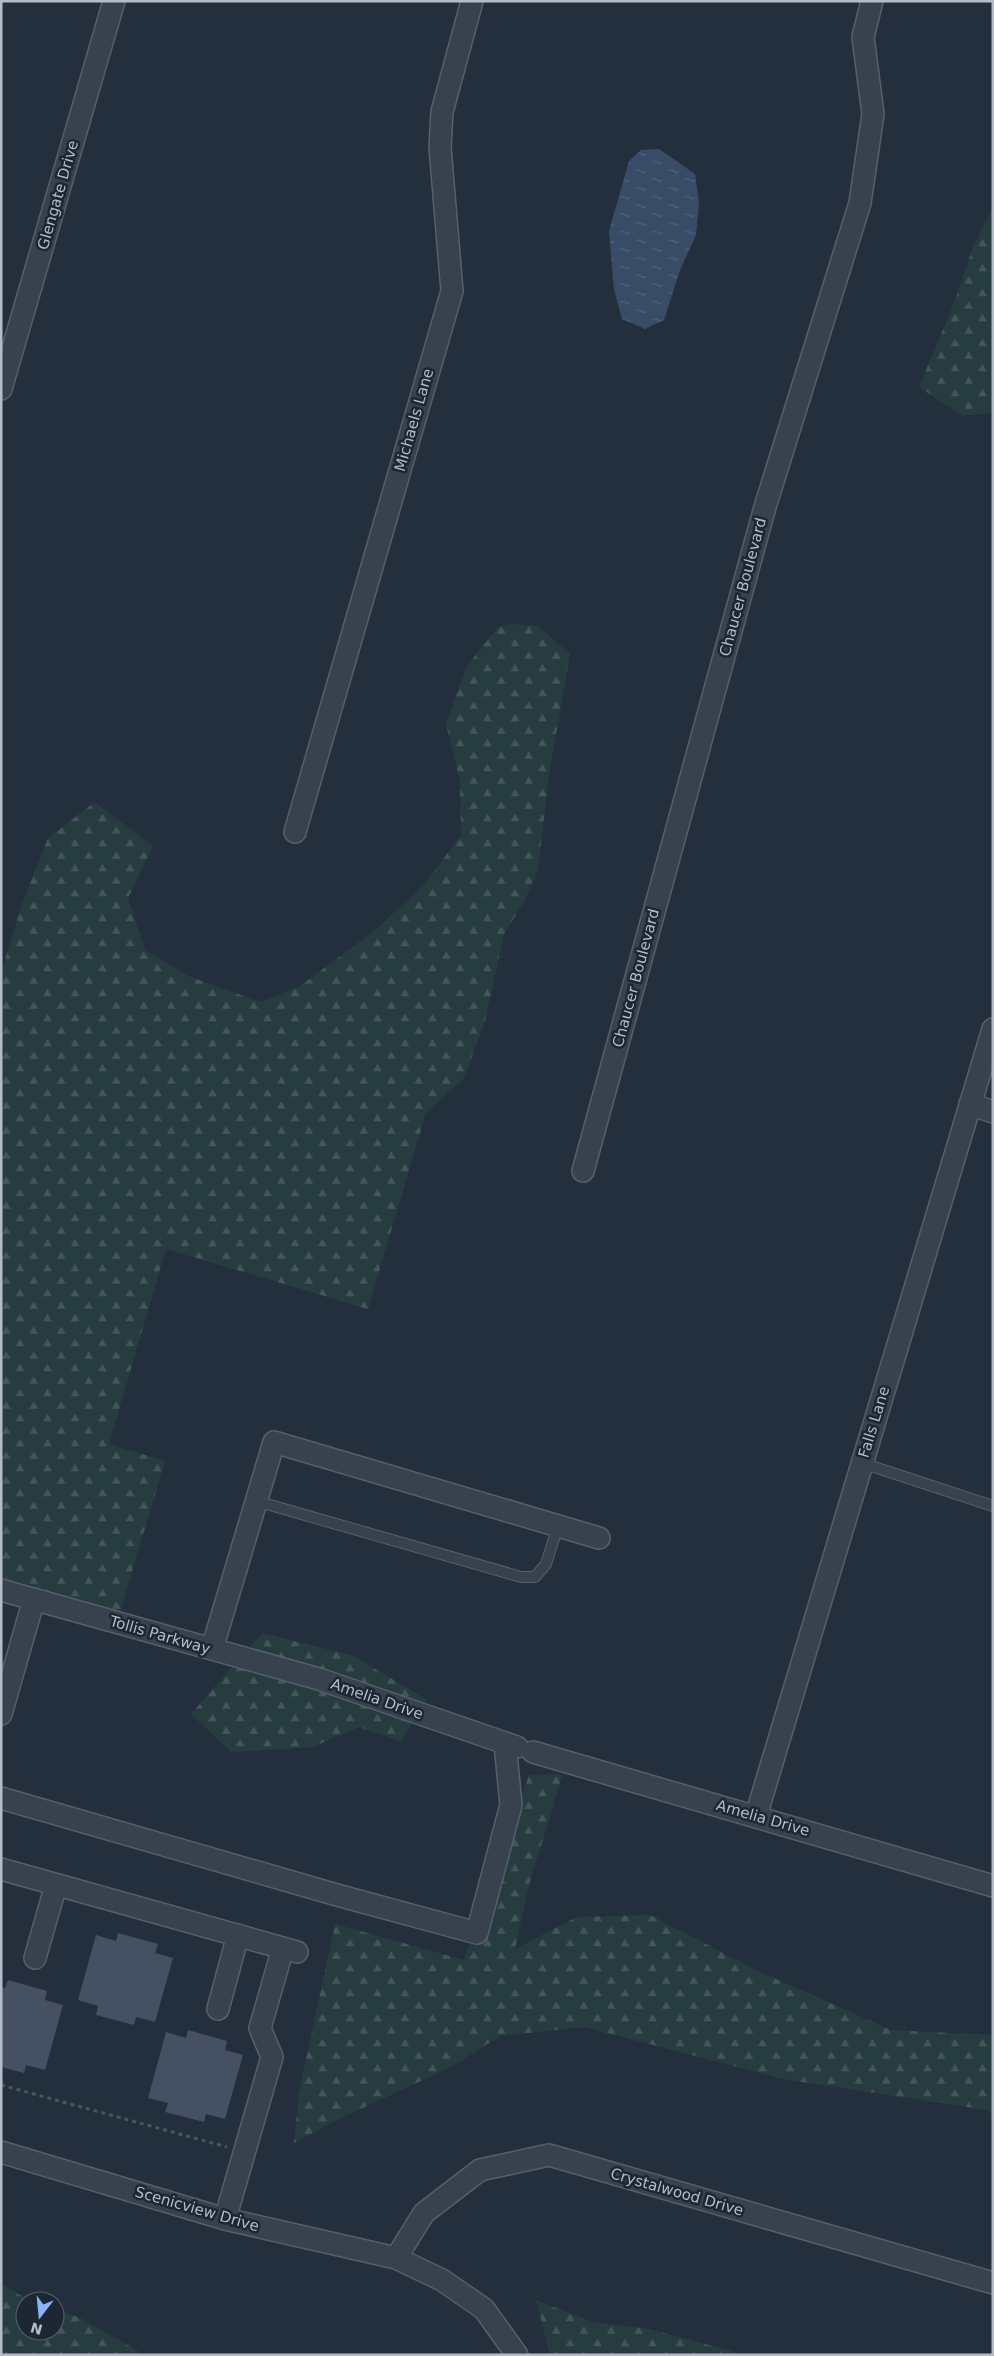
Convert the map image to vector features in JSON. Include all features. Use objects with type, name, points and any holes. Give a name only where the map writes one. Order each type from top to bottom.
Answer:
[{"type":"street","name":"Glengate Drive","points":[[1,389],[114,1]]},
{"type":"street","name":"Michaels Lane","points":[[295,832],[452,291],[440,147],[442,112],[472,1]]},
{"type":"street","name":"Chaucer Boulevard","points":[[583,1171],[763,516],[860,202],[873,114],[863,37],[872,1]]},
{"type":"street","name":"Falls Lane","points":[[756,1816],[993,1029]]},
{"type":"street","points":[[970,1104],[993,1112]]},
{"type":"street","points":[[212,1649],[274,1442],[599,1538]]},
{"type":"street","name":"Tollis Parkway","points":[[1,1590],[319,1679]]},
{"type":"street","points":[[1,1714],[34,1600]]},
{"type":"street","name":"Amelia Drive","points":[[319,1679],[519,1748],[993,1886]]},
{"type":"street","points":[[1,1798],[337,1895],[477,1933],[511,1805],[519,1748]]},
{"type":"street","points":[[1,1869],[290,1950],[260,2028],[272,2057],[225,2219]]},
{"type":"street","points":[[35,1958],[56,1885]]},
{"type":"street","points":[[218,2009],[238,1935]]},
{"type":"street","name":"Scenicview Drive","points":[[1,2152],[225,2219],[396,2258],[442,2280],[484,2310],[517,2355]]},
{"type":"street","name":"Crystalwood Drive","points":[[396,2258],[424,2213],[480,2170],[549,2155],[993,2283]]},
{"type":"lane","points":[[862,1463],[993,1506]]},
{"type":"lane","points":[[256,1501],[521,1577],[535,1577],[546,1564],[558,1526]]},
{"type":"path","points":[[1,2085],[245,2152]]},
{"type":"green space","points":[[993,208],[993,410],[991,413],[963,416],[919,387],[954,303],[974,244]]},
{"type":"green space","points":[[511,624],[538,626],[570,654],[549,775],[538,870],[524,902],[504,934],[485,1021],[464,1078],[426,1113],[368,1309],[166,1249],[109,1444],[165,1461],[120,1612],[1,1577],[1,973],[22,904],[48,838],[95,802],[153,846],[128,898],[145,950],[188,976],[260,1002],[300,986],[373,932],[424,885],[461,835],[460,781],[446,724],[466,667],[498,627]]},
{"type":"green space","points":[[262,1633],[354,1656],[427,1700],[401,1741],[359,1727],[313,1747],[231,1752],[191,1714]]},
{"type":"green space","points":[[563,1774],[529,1885],[515,1949],[577,1917],[650,1915],[758,1971],[891,2030],[993,2035],[993,2114],[987,2110],[783,2079],[584,2027],[500,2036],[451,2067],[339,2119],[294,2143],[299,2092],[335,1924],[464,1960],[529,1775]]},
{"type":"green space","points":[[1,2283],[15,2292],[15,2341],[65,2341],[65,2312],[82,2319],[138,2351],[138,2355],[1,2355]]},
{"type":"green space","points":[[536,2300],[593,2322],[649,2329],[746,2355],[550,2355]]},
{"type":"water","points":[[659,149],[695,174],[699,203],[696,235],[680,270],[664,320],[645,329],[622,319],[614,290],[609,231],[629,161],[641,150]]},
{"type":"building","points":[[118,1933],[158,1944],[155,1953],[173,1958],[155,2022],[136,2017],[134,2025],[96,2015],[98,2006],[78,2000],[96,1935],[116,1941]]},
{"type":"building","points":[[8,1980],[47,1991],[45,2000],[63,2005],[45,2070],[26,2065],[24,2073],[1,2067],[1,1987],[5,1988]]},
{"type":"building","points":[[188,2030],[227,2041],[225,2050],[243,2055],[225,2119],[206,2114],[204,2122],[165,2112],[168,2103],[148,2098],[166,2032],[186,2038]]}]
